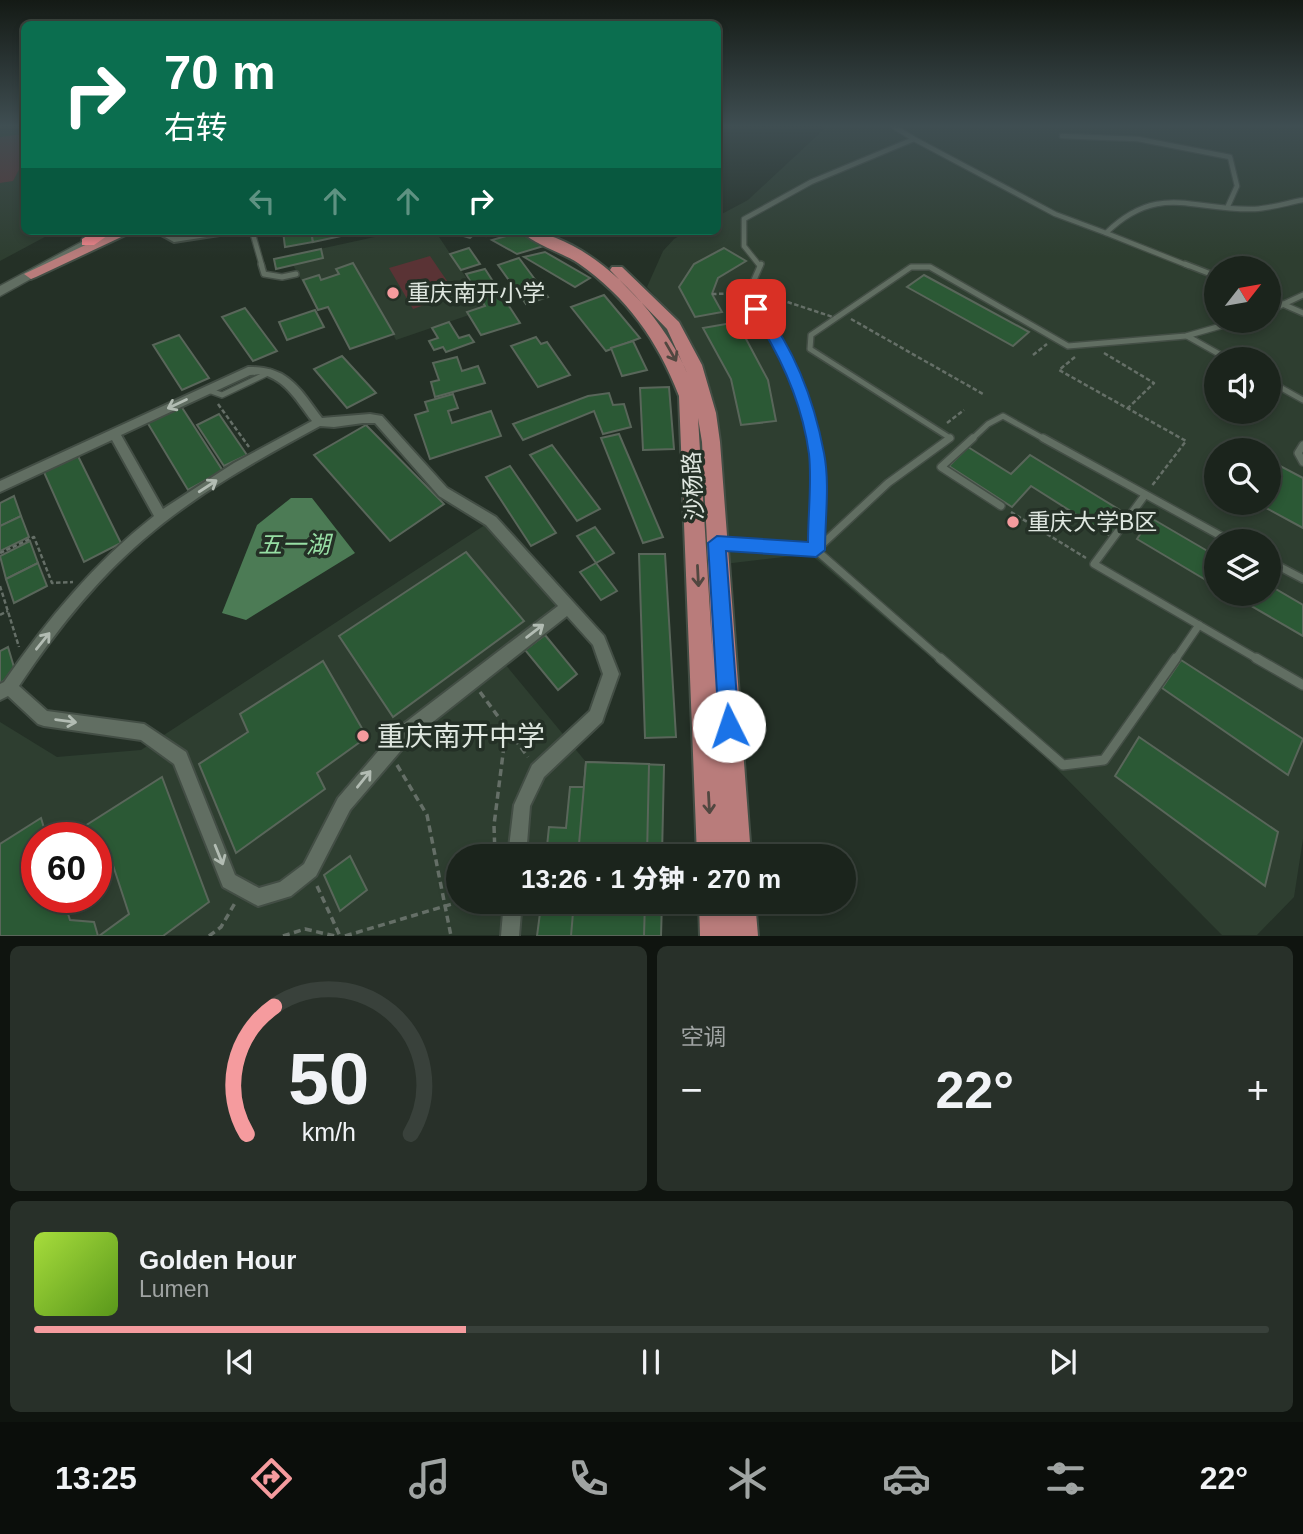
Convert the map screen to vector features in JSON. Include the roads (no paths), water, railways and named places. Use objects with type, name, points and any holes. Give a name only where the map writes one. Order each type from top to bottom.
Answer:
[{"type":"main road","points":[[32,274],[118,235]]},
{"type":"main road","name":"沙杨路","points":[[535,235],[592,268],[626,294],[660,334],[677,361],[688,396],[710,844]]},
{"type":"main road","name":"沙杨路","points":[[565,235],[640,289],[671,321],[693,357],[705,394],[736,844]]},
{"type":"main road","points":[[0,292],[89,236]]},
{"type":"main road","points":[[0,280],[89,236]]},
{"type":"main road","points":[[714,914],[715,936]]},
{"type":"main road","points":[[742,914],[743,936]]},
{"type":"street","points":[[166,235],[174,239],[200,235]]},
{"type":"street","points":[[0,487],[248,371],[273,371],[281,375],[319,422],[331,425],[361,417],[378,419],[443,492],[491,521],[599,641],[611,674],[596,716],[538,771],[522,805],[518,844]]},
{"type":"street","points":[[319,422],[255,456],[162,517],[92,580],[4,690],[44,718],[144,732],[180,758],[229,881],[258,897],[285,890],[310,870],[344,804],[387,750],[471,680],[568,607]]},
{"type":"street","points":[[114,433],[162,517]]},
{"type":"street","points":[[510,936],[512,914]]},
{"type":"lane","points":[[816,550],[817,454],[796,377],[774,332],[747,296],[761,263],[744,246],[744,219],[811,182],[841,170]]},
{"type":"lane","points":[[972,170],[1055,214],[1204,271]]},
{"type":"lane","points":[[1228,206],[1237,186],[1233,170]]},
{"type":"lane","points":[[1106,233],[1119,218],[1142,207],[1186,200],[1255,209],[1303,200]]},
{"type":"lane","points":[[253,235],[264,274],[282,277],[296,274]]},
{"type":"lane","points":[[816,550],[888,483],[950,438],[810,349],[811,335],[911,267],[930,267],[1068,346],[1186,336],[1204,331]]},
{"type":"lane","points":[[1281,307],[1303,295]]},
{"type":"lane","points":[[1281,303],[1303,313]]},
{"type":"lane","points":[[1186,336],[1206,347]]},
{"type":"lane","points":[[1281,388],[1303,400]]},
{"type":"lane","points":[[1002,506],[941,467],[988,424],[1003,416],[1208,529]]},
{"type":"lane","points":[[1303,445],[1298,453],[1303,462]]},
{"type":"lane","points":[[1145,495],[1094,564],[1303,685]]},
{"type":"lane","points":[[717,543],[816,550],[1063,765],[1104,761],[1199,625]]},
{"type":"lane","points":[[1281,567],[1303,579]]},
{"type":"water","name":"五一湖","points":[[291,498],[312,498],[355,553],[246,620],[222,613],[257,525]]},
{"type":"place","name":"重庆南开小学","points":[[393,293]]},
{"type":"place","name":"重庆大学B区","points":[[1013,522]]},
{"type":"place","name":"重庆南开中学","points":[[363,736]]}]
